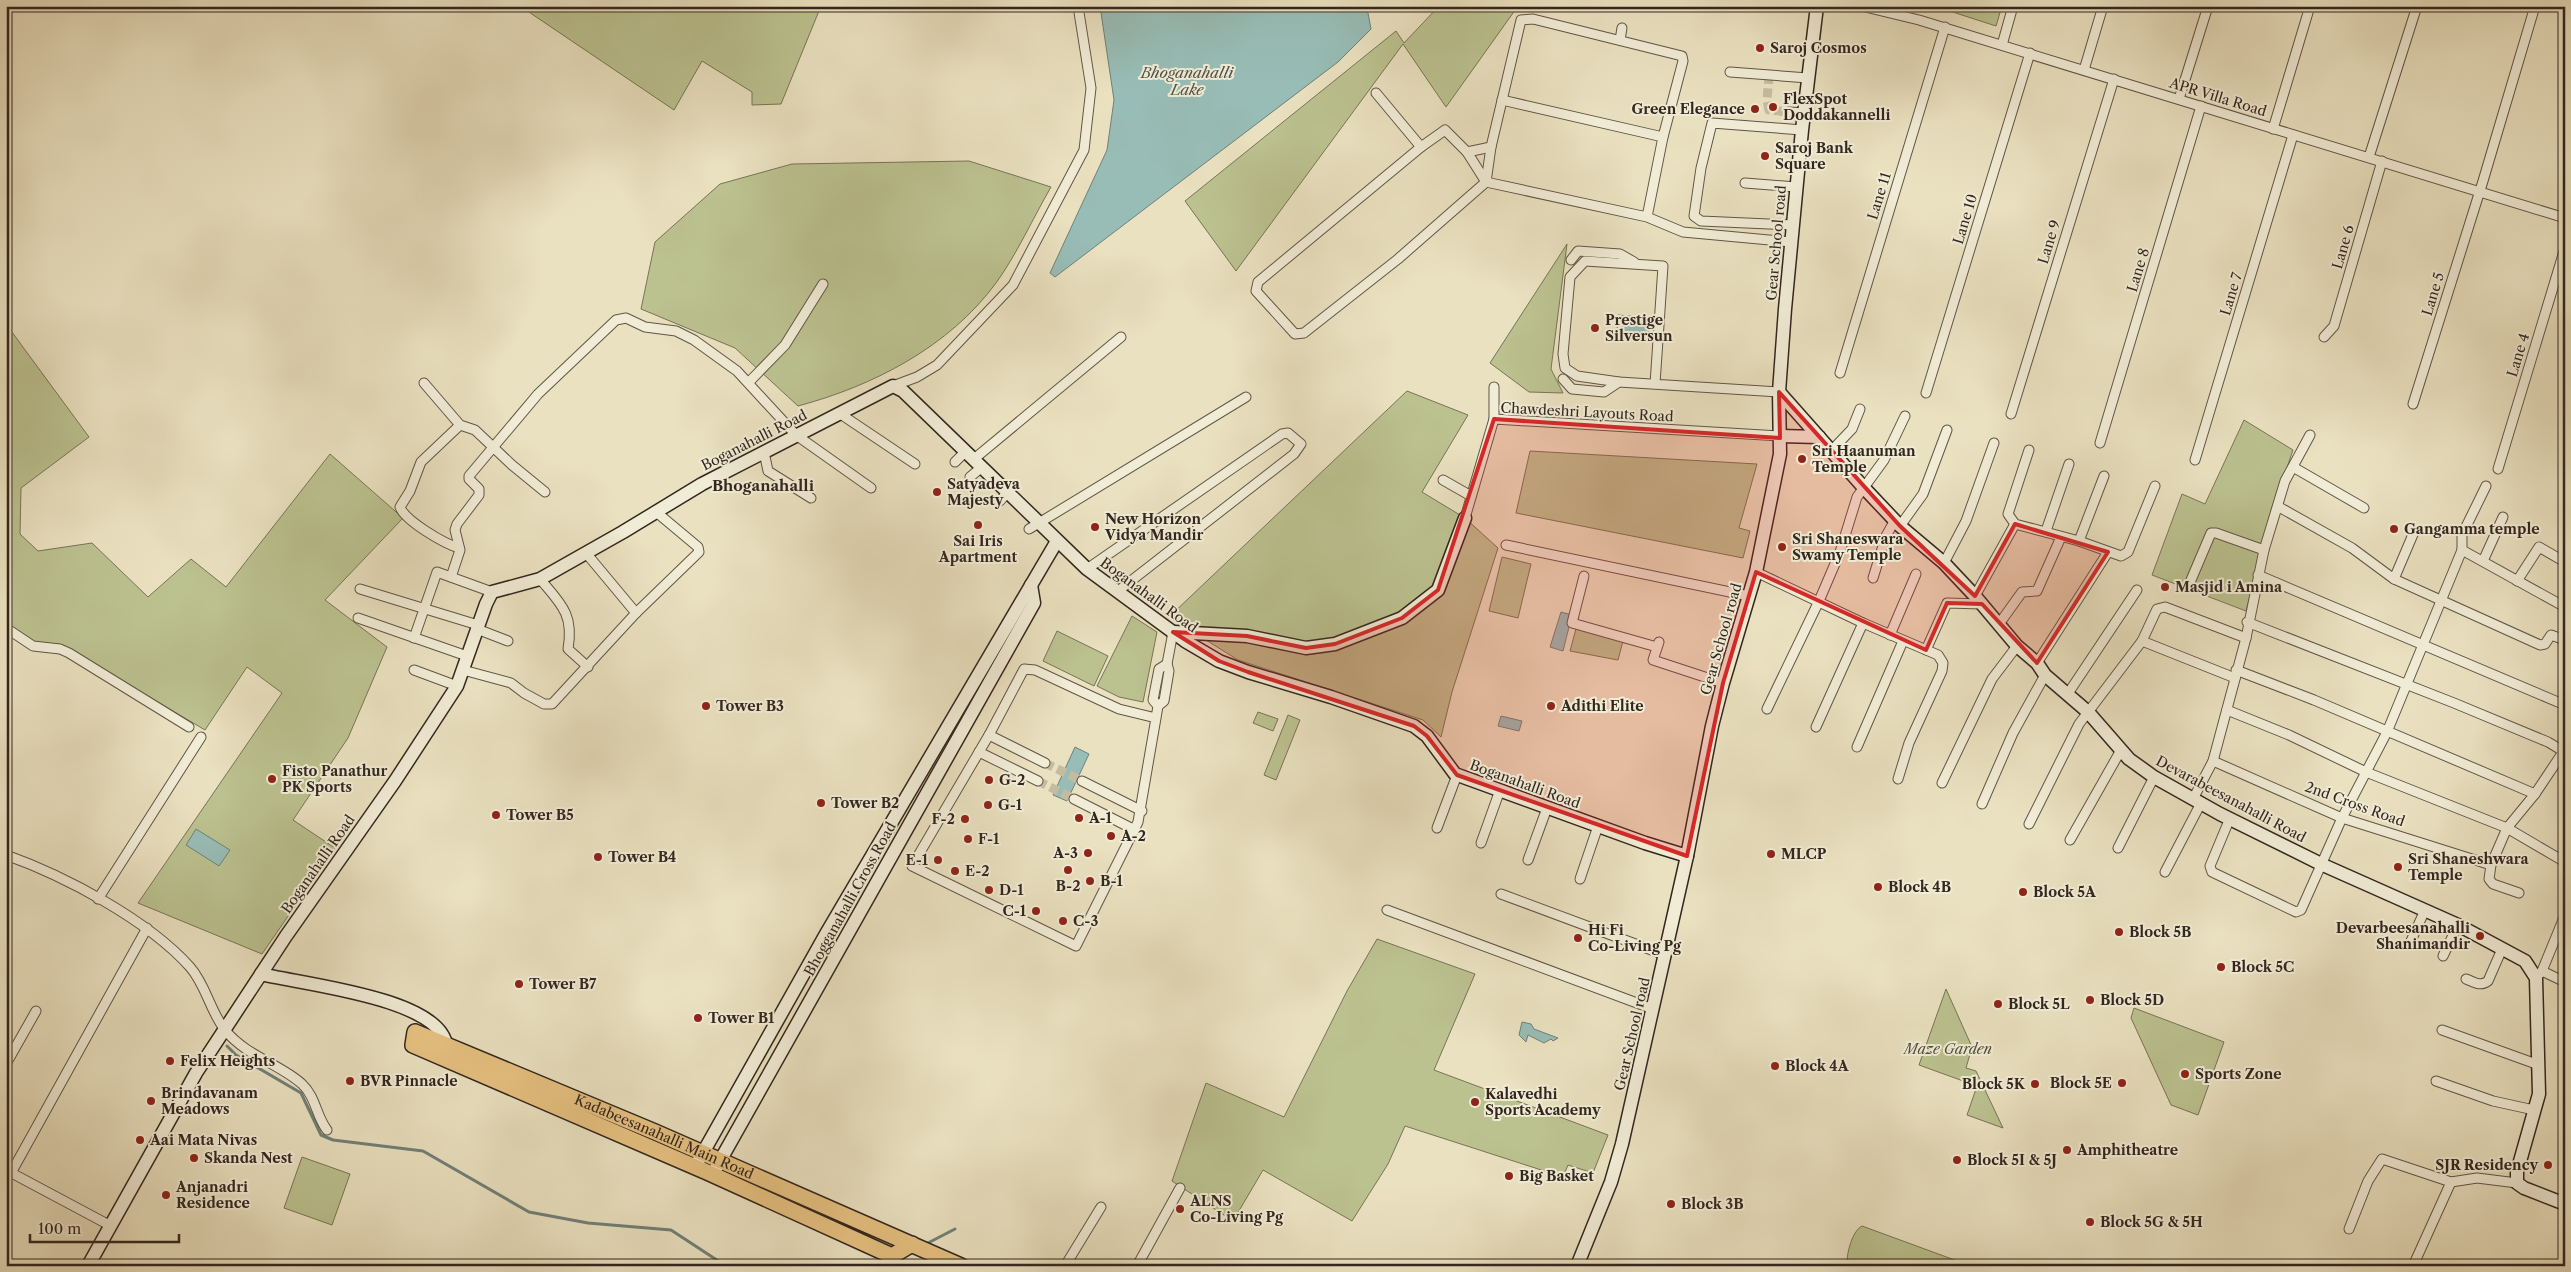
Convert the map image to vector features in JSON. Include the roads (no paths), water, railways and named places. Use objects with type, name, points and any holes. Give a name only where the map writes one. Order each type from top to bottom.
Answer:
[{"type":"main road","name":"Kadabeesanahalli Main Road","points":[[912,1244],[892,1256],[414,1038],[446,1045],[704,1153],[912,1244],[961,1266]]},
{"type":"street","points":[[893,386],[917,377],[937,365],[1013,285],[1084,150],[1091,88],[1078,6]]},
{"type":"street","name":"Gear School road","points":[[1577,1266],[1611,1182],[1622,1144],[1666,955],[1722,683],[1756,572],[1780,454],[1778,392],[1796,187],[1817,6]]},
{"type":"street","name":"APR Villa Road","points":[[1861,6],[1945,27],[2002,44],[2565,218]]},
{"type":"street","points":[[2002,44],[2013,6]]},
{"type":"street","points":[[2084,70],[2103,6]]},
{"type":"street","points":[[2180,99],[2208,6]]},
{"type":"street","points":[[2273,128],[2310,6]]},
{"type":"street","points":[[2369,157],[2417,6]]},
{"type":"street","points":[[2480,191],[2534,6]]},
{"type":"street","points":[[1647,217],[1664,136],[1683,61],[1682,56],[1531,19],[1521,20],[1491,147],[1486,182],[1353,296],[1304,334],[1295,334],[1256,290],[1258,282],[1421,147],[1445,130],[1467,152],[1486,182],[1647,217],[1683,232],[1791,242]]},
{"type":"street","name":"Lane 11","points":[[1840,373],[1945,27]]},
{"type":"street","points":[[1620,40],[1622,28]]},
{"type":"street","name":"Lane 10","points":[[1926,393],[2030,53]]},
{"type":"street","points":[[1730,72],[1808,78]]},
{"type":"street","name":"Lane 9","points":[[2011,414],[2114,79]]},
{"type":"street","points":[[1376,93],[1421,147]]},
{"type":"street","points":[[1502,100],[1664,136]]},
{"type":"street","name":"Lane 8","points":[[2100,443],[2201,106]]},
{"type":"street","points":[[1789,112],[1804,113]]},
{"type":"street","points":[[1793,225],[1701,221],[1694,216],[1701,168],[1712,123],[1802,130]]},
{"type":"street","name":"Lane 7","points":[[2195,460],[2293,135]]},
{"type":"street","points":[[1467,152],[1491,147]]},
{"type":"street","name":"Lane 6","points":[[2324,337],[2334,326],[2382,161]]},
{"type":"street","points":[[1745,183],[1796,187]]},
{"type":"street","name":"Lane 5","points":[[2413,404],[2480,191]]},
{"type":"street","name":"Lane 4","points":[[2498,470],[2565,248]]},
{"type":"street","points":[[1571,260],[1578,251],[1620,254],[1638,264]]},
{"type":"street","points":[[1655,384],[1663,266],[1585,261],[1570,277],[1563,354],[1565,368],[1577,376],[1619,382],[1778,392]]},
{"type":"street","points":[[749,382],[785,345],[824,284]]},
{"type":"street","points":[[451,577],[459,548],[455,530],[457,524],[479,495],[479,488],[469,476],[550,382],[582,350],[616,320],[622,318],[645,327],[676,331],[694,340],[724,360],[749,382],[796,436],[871,488]]},
{"type":"street","points":[[955,462],[974,459],[1121,337]]},
{"type":"street","points":[[1563,379],[1572,389],[1604,392],[1619,382]]},
{"type":"street","points":[[424,383],[460,425],[475,430],[545,492]]},
{"type":"street","name":"Boganahalli Road","points":[[88,1266],[196,1073],[457,686],[477,627],[492,592],[540,579],[655,511],[764,452],[893,386],[903,391],[974,459],[1003,497],[1033,526],[1056,541],[1087,569],[1173,632],[1219,661],[1414,726],[1427,736],[1445,763],[1457,775],[1687,856]]},
{"type":"street","points":[[1494,387],[1494,419]]},
{"type":"street","name":"Devarabeesanahalli Road","points":[[1778,392],[1865,489],[1898,523],[1944,563],[1979,600],[2017,646],[2037,664],[2045,675],[2088,712],[2121,750],[2154,777],[2322,865],[2458,925],[2524,962],[2539,975]]},
{"type":"street","points":[[1033,526],[1246,397]]},
{"type":"street","points":[[1832,450],[1852,429],[1860,409]]},
{"type":"street","points":[[839,413],[915,464]]},
{"type":"street","points":[[1767,709],[1819,601],[1840,552],[1855,502],[1884,460],[1905,416]]},
{"type":"street","name":"Chawdeshri Layouts Road","points":[[1465,518],[1494,419],[1780,436]]},
{"type":"street","points":[[459,548],[449,545],[421,527],[402,512],[400,507],[410,491],[421,462],[460,425]]},
{"type":"street","points":[[1873,578],[1886,536],[1923,494],[1947,430]]},
{"type":"street","points":[[1087,569],[1282,434],[1288,433],[1298,439],[1301,444],[1294,454],[1118,591]]},
{"type":"street","points":[[2165,872],[2213,761],[2246,638],[2247,622],[2264,550],[2279,506],[2285,481],[2310,435]]},
{"type":"street","points":[[1780,436],[1819,437]]},
{"type":"street","points":[[1944,563],[1966,521],[1994,443]]},
{"type":"street","points":[[2029,450],[2008,514],[2015,524],[2046,531],[2121,556],[2128,552],[2155,486]]},
{"type":"street","points":[[764,452],[768,471],[811,498]]},
{"type":"street","points":[[970,477],[974,459]]},
{"type":"street","points":[[2046,531],[2069,464]]},
{"type":"street","points":[[2293,467],[2364,508]]},
{"type":"street","points":[[2079,541],[2104,476]]},
{"type":"street","points":[[1443,480],[1472,496]]},
{"type":"street","points":[[2230,818],[2210,866],[2212,872],[2296,912],[2304,905],[2342,818],[2387,732],[2423,643],[2443,600],[2462,550],[2462,536],[2486,486]]},
{"type":"street","points":[[2279,506],[2352,548],[2394,579],[2540,645],[2544,644],[2551,635],[2565,640]]},
{"type":"street","points":[[462,670],[511,683],[524,693],[548,704],[557,701],[636,613],[699,552],[698,547],[655,511]]},
{"type":"street","points":[[2483,561],[2503,517]]},
{"type":"street","points":[[1156,718],[1119,709],[1029,668],[1024,669],[989,735],[912,866],[1076,946],[1135,830],[1142,811],[1158,706],[1153,700],[1159,669],[1166,664],[1173,632],[1247,636],[1306,648],[1335,644],[1402,618],[1438,590],[1465,518]]},
{"type":"street","points":[[1926,650],[1947,603],[1979,600],[2015,524]]},
{"type":"street","points":[[2394,579],[2414,532]]},
{"type":"street","points":[[2191,580],[2211,533],[2264,550]]},
{"type":"street","points":[[1999,624],[2022,592],[2038,591],[2061,537]]},
{"type":"street","name":"Bhogganahalli Cross Road","points":[[695,1167],[826,934],[1056,541]]},
{"type":"street","points":[[1506,545],[1749,596]]},
{"type":"street","points":[[2517,581],[2539,547],[2565,562]]},
{"type":"street","points":[[2462,550],[2565,607]]},
{"type":"street","points":[[2037,664],[2108,552]]},
{"type":"street","points":[[586,553],[636,613]]},
{"type":"street","points":[[414,638],[438,572],[492,592]]},
{"type":"street","points":[[1756,572],[1926,650],[1941,659],[1942,671],[1909,743],[1898,779]]},
{"type":"street","points":[[1890,635],[1916,574]]},
{"type":"street","points":[[2258,575],[2423,643],[2565,705]]},
{"type":"street","points":[[1584,576],[1572,623],[1658,644],[1653,660],[1722,683]]},
{"type":"street","points":[[540,579],[565,609],[571,633],[568,649],[588,667]]},
{"type":"street","name":"Bhogganahalli Cross Road","points":[[713,1174],[1034,603],[1031,585]]},
{"type":"street","points":[[360,589],[424,608],[477,627],[508,641]]},
{"type":"street","points":[[2067,695],[2137,590]]},
{"type":"street","points":[[2029,824],[2079,724],[2142,641],[2157,609],[2162,607],[2246,638]]},
{"type":"street","points":[[358,618],[467,656]]},
{"type":"street","points":[[1816,727],[1863,622]]},
{"type":"street","points":[[2247,622],[2522,731],[2564,750],[2535,794],[2507,828],[2491,865],[2490,882],[2519,893]]},
{"type":"street","points":[[6,628],[34,646],[60,649],[69,653],[189,726]]},
{"type":"street","points":[[1856,747],[1903,641]]},
{"type":"street","points":[[2142,641],[2314,700],[2535,794]]},
{"type":"street","points":[[1942,783],[1992,678],[2017,646]]},
{"type":"street","points":[[414,670],[457,686]]},
{"type":"street","points":[[1982,804],[2009,741],[2045,675]]},
{"type":"street","points":[[2227,710],[2289,735],[2366,772],[2507,828],[2565,862]]},
{"type":"street","points":[[989,735],[1045,763]]},
{"type":"street","points":[[98,899],[201,737]]},
{"type":"street","points":[[2070,840],[2121,750]]},
{"type":"street","points":[[979,752],[1038,781]]},
{"type":"street","name":"2nd Cross Road","points":[[2213,761],[2342,818],[2491,865]]},
{"type":"street","points":[[1438,828],[1457,775]]},
{"type":"street","points":[[2118,848],[2154,777]]},
{"type":"street","points":[[1082,781],[1142,811]]},
{"type":"street","points":[[1481,843],[1500,790]]},
{"type":"street","points":[[1074,799],[1135,830]]},
{"type":"street","points":[[1528,860],[1547,808]]},
{"type":"street","points":[[1580,879],[1598,826]]},
{"type":"street","points":[[6,855],[98,899],[145,931],[191,968],[225,1030],[255,1056],[291,1076],[307,1088],[327,1130]]},
{"type":"street","points":[[1501,894],[1666,955]]},
{"type":"street","points":[[1387,910],[1653,1009]]},
{"type":"street","points":[[2410,943],[2425,910]]},
{"type":"street","points":[[2517,1182],[2516,1172],[2540,1094],[2539,975],[2565,915]]},
{"type":"street","points":[[2443,956],[2458,925]]},
{"type":"street","points":[[111,1226],[9,1171],[145,931]]},
{"type":"street","points":[[826,934],[842,944]]},
{"type":"street","points":[[2466,979],[2479,985],[2488,981],[2502,949]]},
{"type":"street","points":[[262,974],[398,1004],[431,1022],[442,1032],[446,1045]]},
{"type":"street","points":[[2539,975],[2565,982]]},
{"type":"street","points":[[6,1064],[36,1011]]},
{"type":"street","points":[[2442,1030],[2539,1065]]},
{"type":"street","points":[[2436,1080],[2493,1101],[2534,1110]]},
{"type":"street","points":[[2349,1229],[2368,1181],[2382,1159],[2451,1182],[2477,1178],[2517,1182],[2524,1188],[2565,1204]]},
{"type":"street","points":[[2413,1266],[2451,1182]]},
{"type":"street","points":[[1137,1266],[1180,1188]]},
{"type":"street","points":[[1064,1266],[1101,1207]]},
{"type":"water","name":"Bhoganahalli Lake","points":[[1100,6],[1363,6],[1368,13],[1371,29],[1338,62],[1055,277],[1050,273],[1107,150],[1114,100]]},
{"type":"water","points":[[1618,315],[1650,318],[1649,334],[1617,331]]},
{"type":"water","points":[[1561,612],[1572,615],[1563,651],[1550,647]]},
{"type":"water","points":[[1501,716],[1522,721],[1519,731],[1498,726]]},
{"type":"water","points":[[1075,747],[1089,754],[1067,801],[1053,795]]},
{"type":"water","points":[[196,829],[230,850],[219,866],[186,845]]},
{"type":"water","points":[[1522,1022],[1531,1024],[1534,1029],[1558,1038],[1544,1043],[1528,1035],[1526,1042],[1519,1035]]},
{"type":"waterway","points":[[227,1046],[236,1055],[301,1093],[321,1135],[333,1140],[423,1151],[529,1212],[588,1223],[671,1230],[726,1266]]},
{"type":"waterway","points":[[926,1244],[955,1229]]},
{"type":"waterway","points":[[885,1266],[894,1261]]},
{"type":"tunnel","points":[[1769,75],[1767,100],[1769,110],[1789,112]]},
{"type":"tunnel","points":[[1045,763],[1082,781]]},
{"type":"tunnel","points":[[1038,781],[1074,799]]},
{"type":"place","name":"Saroj Cosmos","points":[[1760,48]]},
{"type":"place","name":"FlexSpot Doddakannelli","points":[[1773,107]]},
{"type":"place","name":"Green Elegance","points":[[1755,109]]},
{"type":"place","name":"Saroj Bank Square","points":[[1765,156]]},
{"type":"place","name":"Prestige Silversun","points":[[1595,328]]},
{"type":"place","name":"Sri Haanuman Temple","points":[[1802,459]]},
{"type":"place","name":"Satyadeva Majesty","points":[[937,492]]},
{"type":"place","name":"Sai Iris Apartment","points":[[978,525]]},
{"type":"place","name":"New Horizon Vidya Mandir","points":[[1095,527]]},
{"type":"place","name":"Gangamma temple","points":[[2394,529]]},
{"type":"place","name":"Sri Shaneswara Swamy Temple","points":[[1782,547]]},
{"type":"place","name":"Masjid i Amina","points":[[2165,587]]},
{"type":"place","name":"Tower B3","points":[[706,706]]},
{"type":"place","name":"Adithi Elite","points":[[1551,706]]},
{"type":"place","name":"Fisto Panathur PK Sports","points":[[272,779]]},
{"type":"place","name":"G-2","points":[[989,780]]},
{"type":"place","name":"Tower B2","points":[[821,803]]},
{"type":"place","name":"G-1","points":[[988,805]]},
{"type":"place","name":"Tower B5","points":[[496,815]]},
{"type":"place","name":"A-1","points":[[1079,818]]},
{"type":"place","name":"F-2","points":[[965,819]]},
{"type":"place","name":"A-2","points":[[1111,836]]},
{"type":"place","name":"F-1","points":[[968,839]]},
{"type":"place","name":"A-3","points":[[1088,853]]},
{"type":"place","name":"MLCP","points":[[1771,854]]},
{"type":"place","name":"Tower B4","points":[[598,857]]},
{"type":"place","name":"E-1","points":[[938,860]]},
{"type":"place","name":"Sri Shaneshwara Temple","points":[[2398,867]]},
{"type":"place","name":"B-2","points":[[1068,870]]},
{"type":"place","name":"E-2","points":[[955,871]]},
{"type":"place","name":"B-1","points":[[1090,881]]},
{"type":"place","name":"Block 4B","points":[[1878,887]]},
{"type":"place","name":"D-1","points":[[989,890]]},
{"type":"place","name":"Block 5A","points":[[2023,892]]},
{"type":"place","name":"C-1","points":[[1036,911]]},
{"type":"place","name":"C-3","points":[[1063,921]]},
{"type":"place","name":"Block 5B","points":[[2119,932]]},
{"type":"place","name":"Devarbeesanahalli Shanimandir","points":[[2480,936]]},
{"type":"place","name":"Hi Fi Co-Living Pg","points":[[1578,938]]},
{"type":"place","name":"Block 5C","points":[[2221,967]]},
{"type":"place","name":"Tower B7","points":[[519,984]]},
{"type":"place","name":"Block 5D","points":[[2090,1000]]},
{"type":"place","name":"Block 5L","points":[[1998,1004]]},
{"type":"place","name":"Tower B1","points":[[698,1018]]},
{"type":"place","name":"Felix Heights","points":[[170,1061]]},
{"type":"place","name":"Block 4A","points":[[1775,1066]]},
{"type":"place","name":"Sports Zone","points":[[2185,1074]]},
{"type":"place","name":"BVR Pinnacle","points":[[350,1081]]},
{"type":"place","name":"Block 5E","points":[[2122,1083]]},
{"type":"place","name":"Block 5K","points":[[2035,1084]]},
{"type":"place","name":"Brindavanam Meadows","points":[[151,1101]]},
{"type":"place","name":"Kalavedhi Sports Academy","points":[[1475,1102]]},
{"type":"place","name":"Aai Mata Nivas","points":[[140,1140]]},
{"type":"place","name":"Amphitheatre","points":[[2067,1150]]},
{"type":"place","name":"Skanda Nest","points":[[194,1158]]},
{"type":"place","name":"Block 5I & 5J","points":[[1957,1160]]},
{"type":"place","name":"SJR Residency","points":[[2548,1165]]},
{"type":"place","name":"Big Basket","points":[[1509,1176]]},
{"type":"place","name":"Anjanadri Residence","points":[[166,1195]]},
{"type":"place","name":"Block 3B","points":[[1671,1204]]},
{"type":"place","name":"ALNS Co-Living Pg","points":[[1180,1209]]},
{"type":"place","name":"Block 5G & 5H","points":[[2090,1222]]},
{"type":"district","name":"Bhoganahalli","points":[[763,485]]},
{"type":"park label","name":"Maze Garden","points":[[1948,1049]]}]
